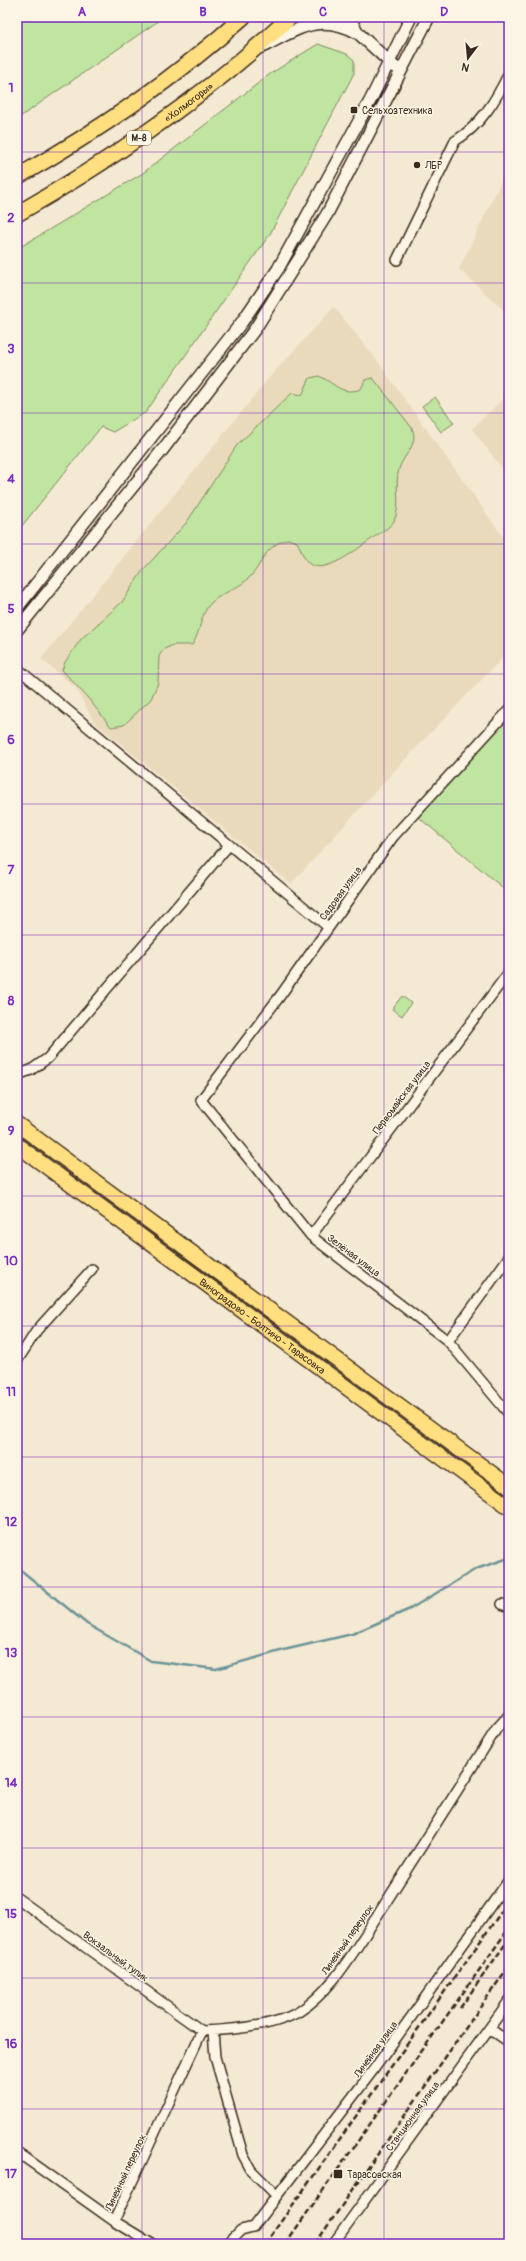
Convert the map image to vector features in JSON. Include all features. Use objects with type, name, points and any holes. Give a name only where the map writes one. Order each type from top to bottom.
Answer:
[{"type":"highway","points":[[17,177],[105,122],[171,76],[243,17]]},
{"type":"highway","name":"«Холмогоры»","points":[[17,214],[124,149],[190,101],[254,51],[290,17]]},
{"type":"main road","name":"Виноградово - Болтино - Тарасовка","points":[[17,1124],[509,1486]]},
{"type":"main road","name":"Виноградово - Болтино - Тарасовка","points":[[17,1145],[509,1507]]},
{"type":"street","points":[[349,17],[358,33]]},
{"type":"street","points":[[17,608],[242,322],[278,269],[313,208],[389,63],[411,17]]},
{"type":"street","points":[[17,630],[164,448],[255,329],[327,214],[429,17]]},
{"type":"street","points":[[254,51],[305,26],[317,22],[343,25],[358,33],[389,63],[402,71]]},
{"type":"street","points":[[397,260],[455,141],[470,132],[496,99],[509,74]]},
{"type":"street","points":[[17,668],[328,927]]},
{"type":"street","name":"Садовая улица","points":[[201,1100],[280,996],[393,837],[509,710]]},
{"type":"street","points":[[17,1075],[31,1070],[48,1058],[229,845]]},
{"type":"street","name":"Первомайская улица","points":[[311,1236],[509,972]]},
{"type":"street","name":"Зелёная улица","points":[[201,1100],[311,1236],[448,1341],[509,1414]]},
{"type":"street","points":[[448,1341],[509,1257]]},
{"type":"street","points":[[17,1361],[37,1330],[92,1269]]},
{"type":"street","name":"Линейный переулок","points":[[114,2221],[202,2031],[230,2030],[278,2020],[300,2011],[324,1990],[344,1967],[497,1728],[509,1715]]},
{"type":"street","name":"Линейная улица","points":[[227,2244],[241,2230],[253,2227],[276,2195],[378,2064],[509,1880]]},
{"type":"street","name":"Вокзальный тупик","points":[[17,1898],[202,2031]]},
{"type":"street","name":"Станционная улица","points":[[333,2244],[509,2001]]},
{"type":"street","points":[[490,2029],[509,2042]]},
{"type":"street","points":[[213,2031],[215,2056],[243,2155],[251,2170],[276,2195]]},
{"type":"street","points":[[17,2152],[114,2221],[152,2244]]},
{"type":"shaded area","points":[[509,165],[509,315],[459,269]]},
{"type":"shaded area","points":[[334,307],[376,359],[509,545],[509,651],[394,771],[291,884],[94,722],[76,688],[41,659],[268,379]]},
{"type":"shaded area","points":[[509,393],[509,477],[472,429]]},
{"type":"green space","points":[[17,17],[164,17],[17,119]]},
{"type":"green space","points":[[318,44],[347,54],[354,60],[354,73],[270,234],[146,412],[113,432],[101,427],[17,532],[17,249],[143,173],[270,74]]},
{"type":"green space","points":[[319,376],[338,388],[348,391],[361,389],[365,380],[373,378],[412,428],[414,440],[399,469],[397,482],[398,502],[394,521],[387,528],[345,557],[337,562],[321,567],[308,563],[297,542],[288,539],[274,546],[265,555],[255,571],[246,581],[215,599],[207,607],[192,645],[173,645],[164,649],[159,656],[158,683],[151,699],[124,725],[111,727],[87,697],[62,670],[65,662],[81,639],[122,602],[143,570],[187,522],[237,445],[292,393],[302,395],[310,378]]},
{"type":"green space","points":[[435,397],[454,423],[441,432],[422,406]]},
{"type":"green space","points":[[509,717],[509,893],[416,815]]},
{"type":"green space","points":[[402,996],[411,1003],[402,1016],[392,1009]]},
{"type":"waterway","points":[[17,1567],[87,1624],[151,1661],[216,1669],[284,1650],[352,1634],[410,1609],[476,1569],[509,1558]]},
{"type":"railway","points":[[265,2244],[509,1901]]},
{"type":"railway","points":[[285,2244],[509,1928]]},
{"type":"railway","points":[[460,2008],[509,1939]]},
{"type":"railway","points":[[315,2244],[509,1966]]},
{"type":"place","name":"Сельхозтехника","points":[[354,110]]},
{"type":"place","name":"ЛБР","points":[[417,165]]},
{"type":"place","name":"Тарасовская","points":[[338,2174]]}]
